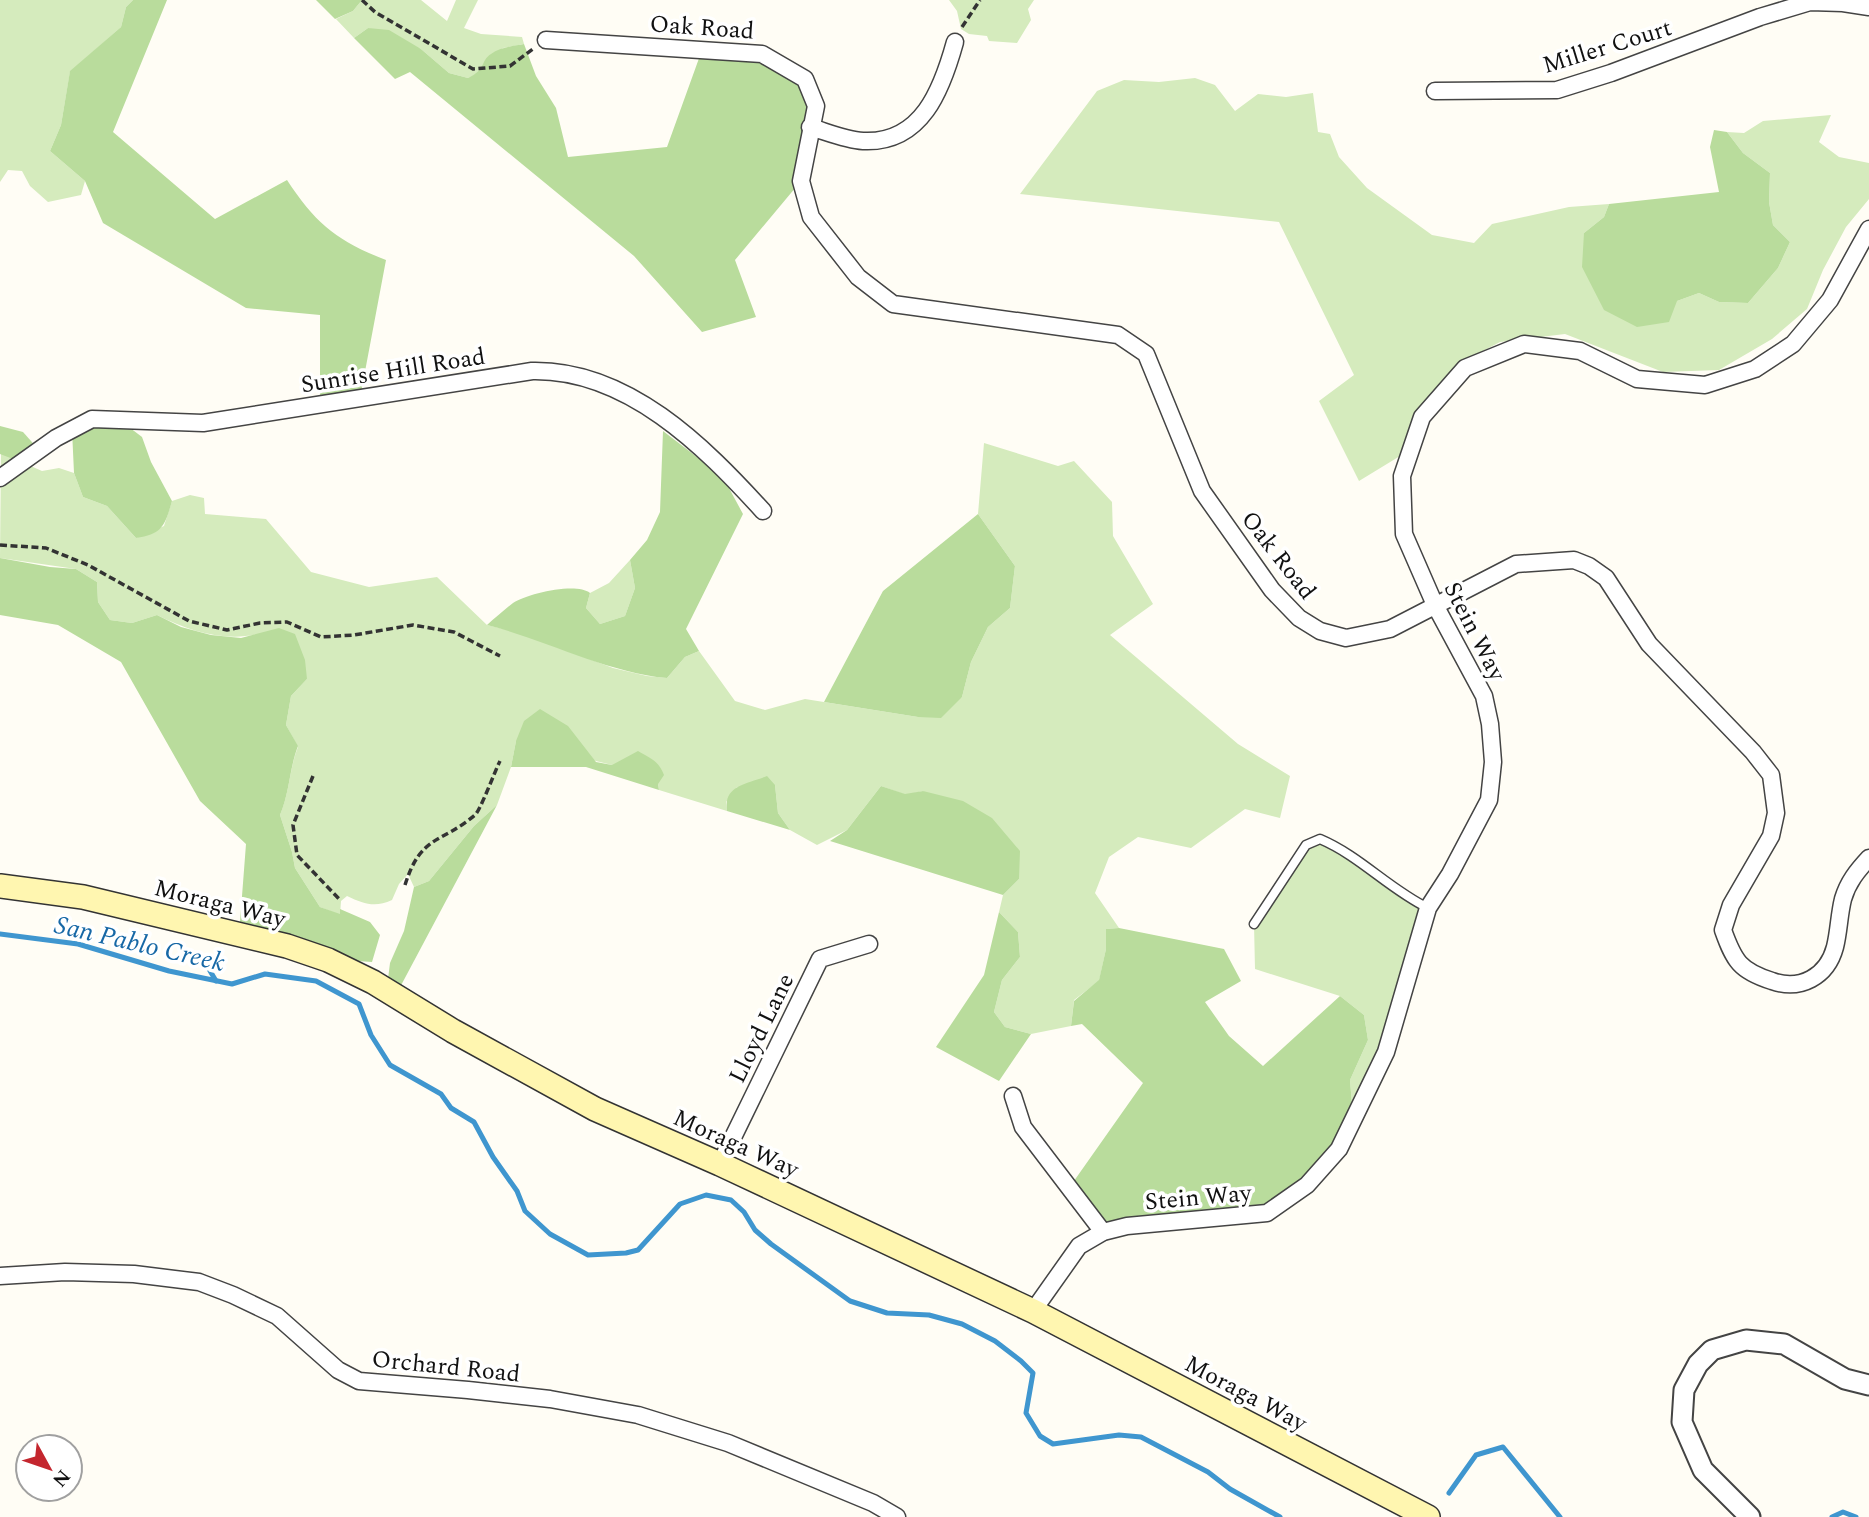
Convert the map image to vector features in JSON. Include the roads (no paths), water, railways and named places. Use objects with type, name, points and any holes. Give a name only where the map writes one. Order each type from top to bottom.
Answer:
[{"type":"main road","name":"Moraga Way","points":[[0,886],[83,897],[286,946],[328,960],[373,982],[453,1031],[595,1109],[720,1164],[1033,1311],[1428,1517]]},
{"type":"street","name":"Miller Court","points":[[1435,91],[1557,90],[1611,73],[1760,17],[1810,2],[1843,2],[1869,7]]},
{"type":"street","name":"Oak Road","points":[[546,40],[762,54],[805,79],[816,106],[801,181],[811,217],[858,277],[894,304],[1118,335],[1146,354],[1202,491],[1272,590],[1299,618],[1320,631],[1346,638],[1391,629],[1516,564],[1574,560],[1589,566],[1605,578],[1649,644],[1771,775],[1776,813],[1772,836],[1731,905],[1723,930],[1735,961],[1753,975],[1782,985],[1801,985],[1821,972],[1834,950],[1843,899],[1852,877],[1869,858]]},
{"type":"street","points":[[810,127],[864,141],[899,136],[930,107],[946,77],[955,42]]},
{"type":"street","name":"Stein Way","points":[[1033,1311],[1079,1246],[1103,1232],[1127,1226],[1267,1213],[1307,1185],[1339,1149],[1386,1052],[1428,908],[1462,854],[1489,800],[1493,762],[1490,724],[1484,696],[1435,605],[1404,534],[1402,477],[1422,417],[1465,368],[1524,344],[1580,351],[1637,379],[1705,385],[1755,369],[1793,344],[1830,300],[1869,229]]},
{"type":"street","name":"Sunrise Hill Road","points":[[0,478],[56,438],[92,419],[203,423],[532,371],[554,371],[584,379],[629,397],[671,423],[713,457],[763,511]]},
{"type":"street","name":"Lloyd Lane","points":[[720,1164],[820,959],[869,944]]},
{"type":"street","points":[[1013,1096],[1023,1127],[1103,1232]]},
{"type":"street","name":"Orchard Road","points":[[0,1276],[65,1272],[134,1274],[199,1282],[277,1316],[338,1370],[359,1381],[537,1398],[638,1416],[728,1443],[873,1503],[897,1517]]},
{"type":"street","points":[[1750,1517],[1703,1470],[1682,1422],[1684,1390],[1698,1364],[1712,1350],[1746,1340],[1784,1344],[1845,1380],[1869,1385]]},
{"type":"lane","points":[[1254,924],[1306,845],[1320,839],[1342,848],[1405,897],[1428,908]]},
{"type":"waterway","name":"San Pablo Creek","points":[[0,934],[78,944],[169,971],[232,984],[265,974],[316,981],[359,1004],[371,1035],[390,1065],[441,1094],[451,1108],[474,1122],[493,1157],[517,1191],[525,1211],[550,1234],[588,1255],[626,1253],[638,1250],[680,1204],[706,1195],[731,1200],[744,1212],[755,1230],[771,1244],[850,1301],[887,1313],[929,1315],[962,1324],[995,1341],[1033,1373],[1026,1413],[1040,1436],[1053,1444],[1119,1435],[1141,1437],[1208,1472],[1230,1489],[1280,1517]]},
{"type":"waterway","points":[[206,964],[216,981]]},
{"type":"waterway","name":"San Pablo Creek","points":[[1449,1493],[1476,1455],[1503,1447],[1560,1517]]},
{"type":"waterway","name":"San Pablo Creek","points":[[1832,1517],[1843,1512],[1856,1517]]}]
